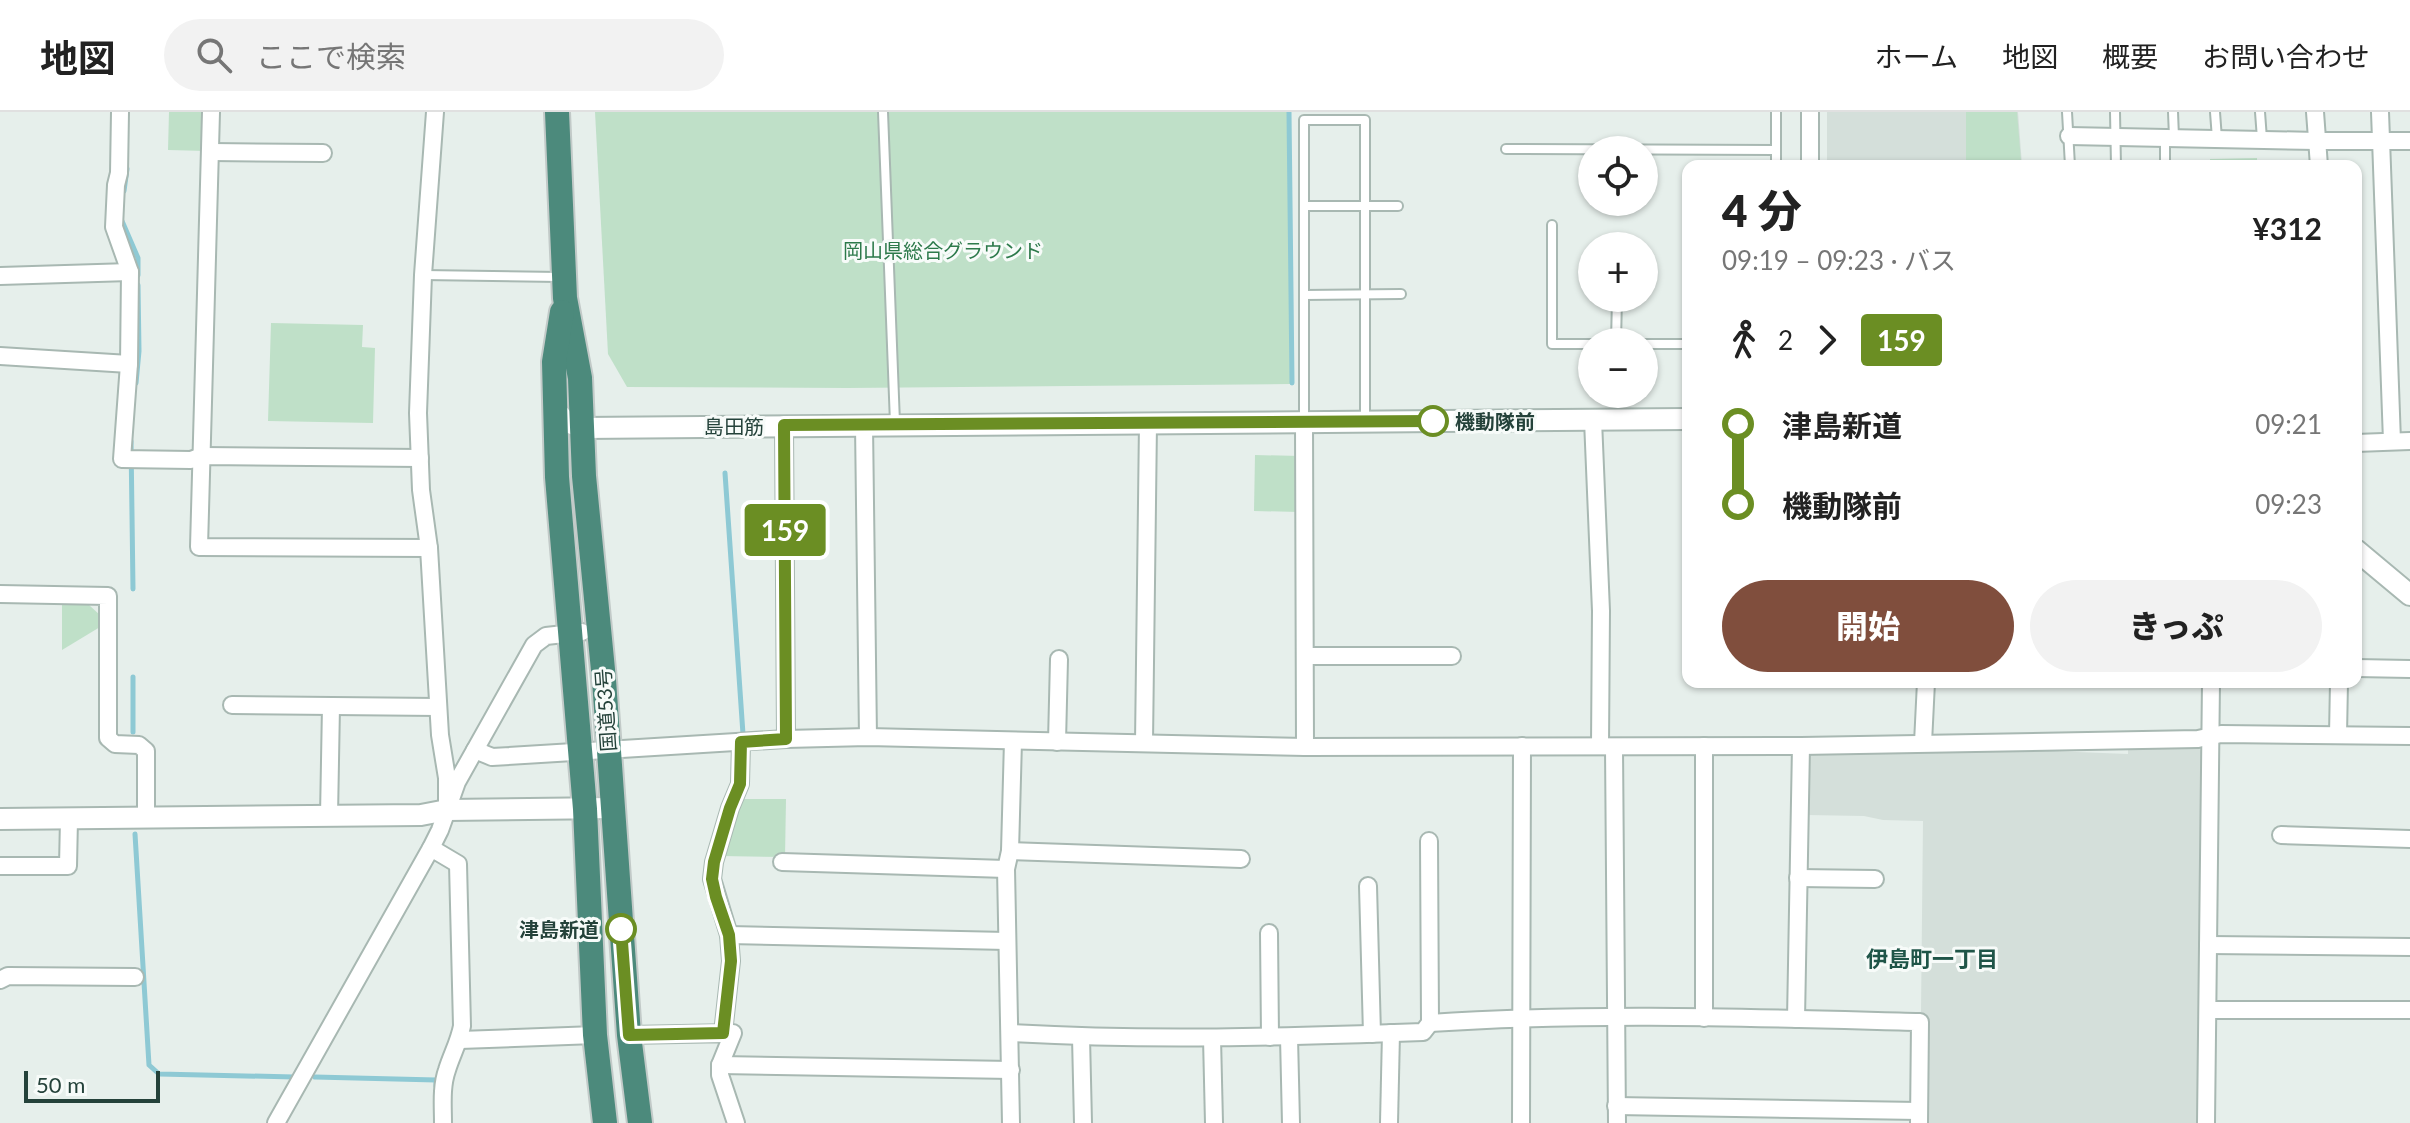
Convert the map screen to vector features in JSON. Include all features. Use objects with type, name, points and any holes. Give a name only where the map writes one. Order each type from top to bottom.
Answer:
[{"type":"highway","name":"国道53号","points":[[557,112],[564,287],[580,378],[584,476],[604,680],[593,751],[597,809],[640,1123]]},
{"type":"highway","name":"国道53号","points":[[564,287],[554,362],[557,477],[576,633]]},
{"type":"highway","points":[[582,428],[573,436],[570,460],[576,633],[593,751]]},
{"type":"highway","name":"国道53号","points":[[597,809],[595,1035],[605,1123]]},
{"type":"highway","points":[[597,809],[604,1002],[617,1123]]},
{"type":"street","points":[[120,112],[114,227],[130,272],[129,364],[122,459],[191,460],[202,456],[420,458]]},
{"type":"street","points":[[211,112],[199,547],[429,548]]},
{"type":"street","points":[[435,112],[423,275],[418,413],[421,490],[429,548],[447,810]]},
{"type":"street","points":[[1810,112],[1810,160]]},
{"type":"street","points":[[2315,112],[2319,160]]},
{"type":"street","points":[[2380,112],[2392,441]]},
{"type":"street","points":[[2069,136],[2410,141]]},
{"type":"street","points":[[211,152],[323,153]]},
{"type":"street","points":[[0,276],[130,272]]},
{"type":"street","points":[[0,356],[129,364]]},
{"type":"street","points":[[555,409],[565,421],[582,428]]},
{"type":"street","name":"島田筋","points":[[582,428],[1682,419]]},
{"type":"street","points":[[1430,1023],[1522,1017],[1615,1017],[1796,1019],[1920,1022],[1919,1117],[1616,1115],[1615,1017],[1607,746],[1593,420]]},
{"type":"street","points":[[1304,422],[1305,747]]},
{"type":"street","points":[[1144,743],[1148,423]]},
{"type":"street","points":[[784,425],[786,739]]},
{"type":"street","points":[[864,425],[868,737]]},
{"type":"street","points":[[2362,443],[2410,441]]},
{"type":"street","points":[[2362,555],[2410,595]]},
{"type":"street","points":[[0,594],[108,596],[108,738],[115,744],[139,745],[146,751],[146,817]]},
{"type":"street","points":[[276,1123],[431,848],[457,782],[534,645],[546,636],[576,633]]},
{"type":"street","points":[[1306,656],[1452,656]]},
{"type":"street","points":[[1057,742],[1059,659]]},
{"type":"street","points":[[2362,668],[2410,669]]},
{"type":"street","points":[[1923,743],[1926,688]]},
{"type":"street","points":[[2206,1123],[2211,688]]},
{"type":"street","points":[[2338,735],[2339,688]]},
{"type":"street","points":[[232,705],[438,707]]},
{"type":"street","points":[[329,816],[331,706]]},
{"type":"street","points":[[475,750],[492,757],[868,737],[1305,747],[1801,746],[2198,739],[2221,734],[2410,736]]},
{"type":"street","points":[[1011,1123],[1006,869],[1010,851],[1013,741]]},
{"type":"street","points":[[723,1033],[730,982],[729,935],[712,879],[714,862],[740,784],[741,742]]},
{"type":"street","points":[[1521,1123],[1522,746]]},
{"type":"street","points":[[1704,746],[1704,1018]]},
{"type":"street","points":[[1796,1019],[1801,746]]},
{"type":"street","points":[[0,819],[421,815],[447,810],[597,809]]},
{"type":"street","points":[[0,866],[68,866],[69,819]]},
{"type":"street","points":[[2281,835],[2410,839]]},
{"type":"street","points":[[1010,1033],[1212,1038],[1423,1032],[1430,1023],[1429,841]]},
{"type":"street","points":[[431,848],[458,864],[462,1026],[443,1086],[443,1123]]},
{"type":"street","points":[[1010,851],[1241,859]]},
{"type":"street","points":[[782,862],[1006,869]]},
{"type":"street","points":[[1798,878],[1875,879]]},
{"type":"street","points":[[1368,886],[1372,1034]]},
{"type":"street","points":[[1269,933],[1270,1037]]},
{"type":"street","points":[[729,935],[1007,941]]},
{"type":"street","points":[[2208,945],[2410,947]]},
{"type":"street","points":[[0,980],[8,976],[135,977]]},
{"type":"street","points":[[2208,1010],[2410,1010]]},
{"type":"street","points":[[629,1035],[733,1033],[720,1065],[720,1075],[736,1123]]},
{"type":"street","points":[[1389,1123],[1391,1033]]},
{"type":"street","points":[[460,1040],[595,1035]]},
{"type":"street","points":[[1081,1037],[1083,1123]]},
{"type":"street","points":[[1289,1037],[1291,1123]]},
{"type":"street","points":[[1212,1038],[1214,1123]]},
{"type":"street","points":[[720,1065],[1011,1070]]},
{"type":"lane","points":[[883,112],[895,424]]},
{"type":"lane","points":[[1776,112],[1776,160]]},
{"type":"lane","points":[[2067,112],[2070,160]]},
{"type":"lane","points":[[2115,112],[2116,160]]},
{"type":"lane","points":[[2166,160],[2173,112]]},
{"type":"lane","points":[[2215,112],[2217,139]]},
{"type":"lane","points":[[2260,112],[2262,140]]},
{"type":"lane","points":[[1304,422],[1304,120],[1365,120],[1365,421]]},
{"type":"lane","points":[[1506,149],[1776,150]]},
{"type":"lane","points":[[1304,206],[1398,206]]},
{"type":"lane","points":[[1552,225],[1552,344],[1578,344]]},
{"type":"lane","points":[[423,275],[564,287]]},
{"type":"lane","points":[[1304,295],[1401,294]]},
{"type":"lane","points":[[1658,344],[1682,344]]},
{"type":"shaded area","points":[[1827,112],[2018,112],[2022,160],[1827,160]]},
{"type":"shaded area","points":[[2198,747],[2202,752],[2198,1123],[1925,1123],[1925,1016],[1921,1012],[1923,821],[1807,815],[1804,760],[1809,752],[1996,749],[2128,754],[2128,748]]},
{"type":"green space","points":[[169,112],[207,112],[207,151],[168,150]]},
{"type":"green space","name":"岡山県総合グラウンド","points":[[595,112],[1288,112],[1290,384],[627,387],[608,354]]},
{"type":"green space","points":[[1966,112],[2017,112],[2021,160],[1966,160]]},
{"type":"green space","points":[[2257,158],[2257,160],[2210,160]]},
{"type":"green space","points":[[271,323],[363,325],[362,347],[375,348],[373,423],[268,421]]},
{"type":"green space","points":[[1255,455],[1300,456],[1299,512],[1254,511]]},
{"type":"green space","points":[[62,605],[89,605],[101,616],[100,627],[62,650]]},
{"type":"green space","points":[[742,799],[786,799],[785,857],[721,856]]},
{"type":"waterway","points":[[1289,112],[1292,383]]},
{"type":"waterway","points":[[124,191],[127,169]]},
{"type":"waterway","points":[[122,221],[138,258],[138,275]]},
{"type":"waterway","points":[[136,383],[138,285]]},
{"type":"waterway","points":[[131,441],[133,589]]},
{"type":"waterway","points":[[725,473],[743,734]]},
{"type":"waterway","points":[[133,677],[133,732]]},
{"type":"waterway","points":[[135,834],[149,1065],[159,1074],[294,1077]]},
{"type":"waterway","points":[[315,1077],[436,1080],[436,1086]]},
{"type":"bus line","name":"159","points":[[621,929],[629,1035],[723,1033],[731,961],[729,935],[712,879],[714,862],[740,784],[741,742],[786,739],[784,425],[1433,421]]},
{"type":"place","name":"機動隊前","points":[[1433,421]]},
{"type":"place","name":"津島新道","points":[[621,929]]},
{"type":"district","name":"伊島町一丁目","points":[[1932,958]]}]
